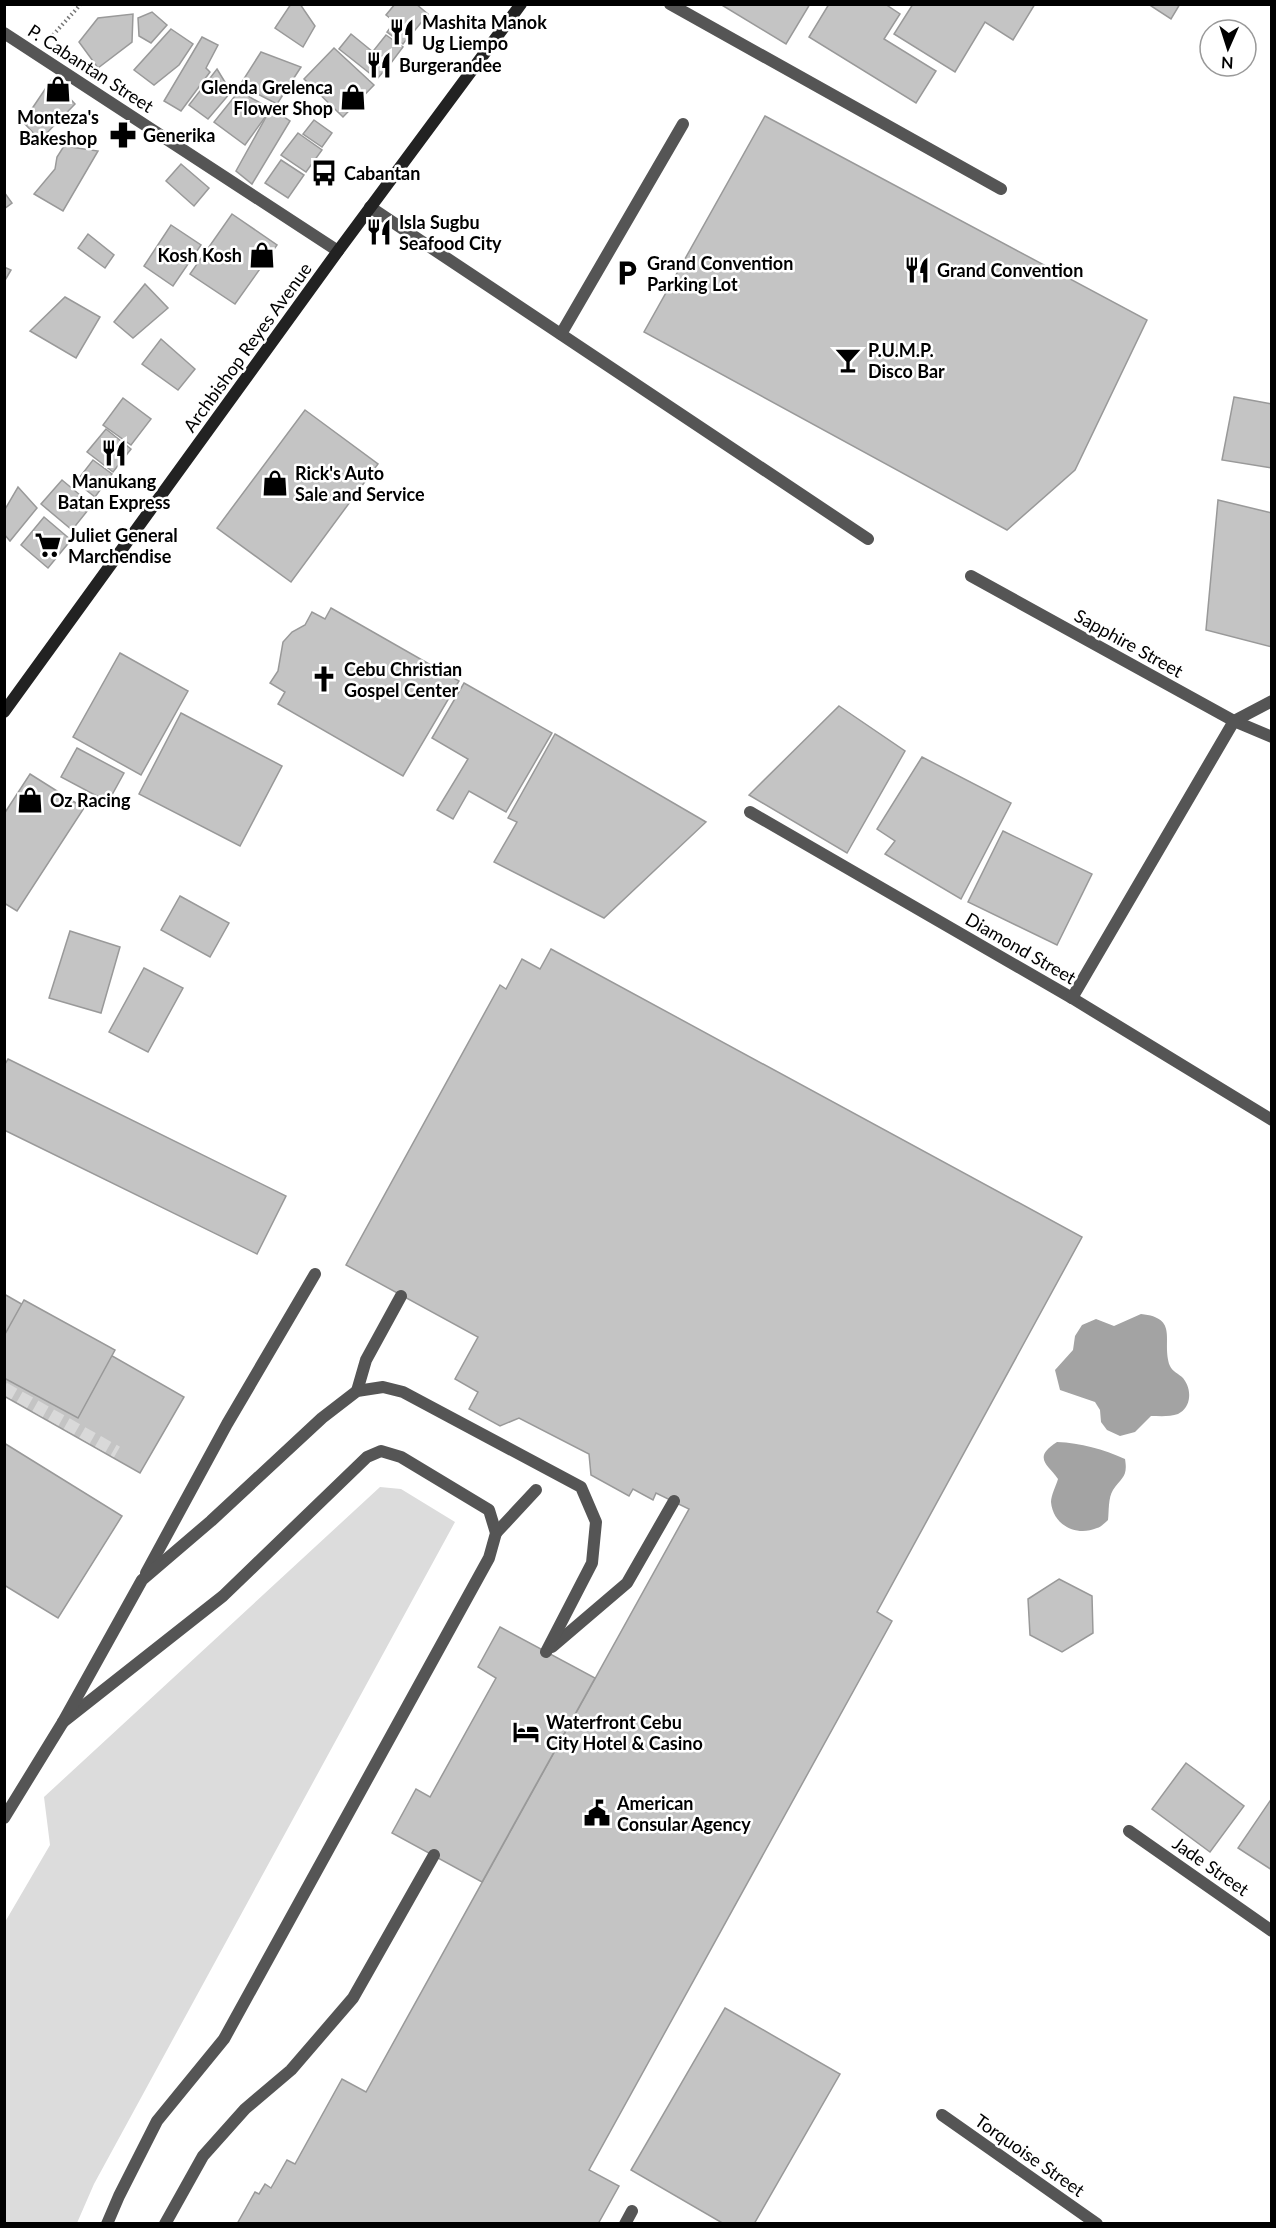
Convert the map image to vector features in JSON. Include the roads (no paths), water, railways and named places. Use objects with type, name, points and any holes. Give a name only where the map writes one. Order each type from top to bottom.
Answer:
[{"type":"main road","name":"Archbishop Reyes Avenue","points":[[4,712],[370,207],[521,4]]},
{"type":"street","points":[[670,4],[1001,189]]},
{"type":"street","name":"P. Cabantan Street","points":[[4,33],[338,251]]},
{"type":"street","points":[[561,334],[683,124]]},
{"type":"street","points":[[370,207],[868,539]]},
{"type":"street","name":"Sapphire Street","points":[[971,576],[1234,721],[1272,737]]},
{"type":"street","points":[[1071,998],[1234,721],[1272,701]]},
{"type":"street","name":"Diamond Street","points":[[750,812],[1071,998],[1272,1120]]},
{"type":"street","points":[[4,1818],[63,1722],[227,1424],[315,1274]]},
{"type":"street","points":[[357,1391],[366,1360],[401,1296]]},
{"type":"street","points":[[142,1580],[211,1521],[322,1418],[357,1391],[383,1387],[403,1392],[581,1487],[596,1522],[592,1563],[546,1652],[627,1582],[674,1502]]},
{"type":"street","points":[[63,1722],[223,1596],[367,1457],[381,1451],[401,1457],[489,1510],[496,1533]]},
{"type":"street","points":[[107,2223],[157,2121],[224,2039],[489,1558],[496,1533],[536,1490]]},
{"type":"street","name":"Jade Street","points":[[1129,1831],[1272,1931]]},
{"type":"street","points":[[165,2223],[203,2156],[245,2109],[291,2070],[353,1998],[434,1856]]},
{"type":"street","name":"Torquoise Street","points":[[942,2115],[1096,2223]]},
{"type":"street","points":[[625,2223],[632,2211]]},
{"type":"tunnel","points":[[4,1388],[117,1452]]},
{"type":"place","name":"Mashita Manok Ug Liempo","points":[[402,32]]},
{"type":"place","name":"Burgerandee","points":[[379,65]]},
{"type":"place","name":"Monteza's Bakeshop","points":[[58,89]]},
{"type":"place","name":"Glenda Grelenca Flower Shop","points":[[353,97]]},
{"type":"place","name":"Generika","points":[[123,135]]},
{"type":"place","name":"Cabantan","points":[[324,173]]},
{"type":"place","name":"Isla Sugbu Seafood City","points":[[379,232]]},
{"type":"place","name":"Kosh Kosh","points":[[262,255]]},
{"type":"place","name":"Grand Convention","points":[[917,270]]},
{"type":"place","name":"Grand Convention Parking Lot","points":[[627,273]]},
{"type":"place","name":"P.U.M.P. Disco Bar","points":[[848,360]]},
{"type":"place","name":"Manukang Batan Express","points":[[114,453]]},
{"type":"place","name":"Rick's Auto Sale and Service","points":[[275,483]]},
{"type":"place","name":"Juliet General Marchendise","points":[[48,545]]},
{"type":"place","name":"Cebu Christian Gospel Center","points":[[324,679]]},
{"type":"place","name":"Oz Racing","points":[[30,800]]},
{"type":"place","name":"Waterfront Cebu City Hotel & Casino","points":[[526,1732]]},
{"type":"place","name":"American Consular Agency","points":[[597,1813]]}]
